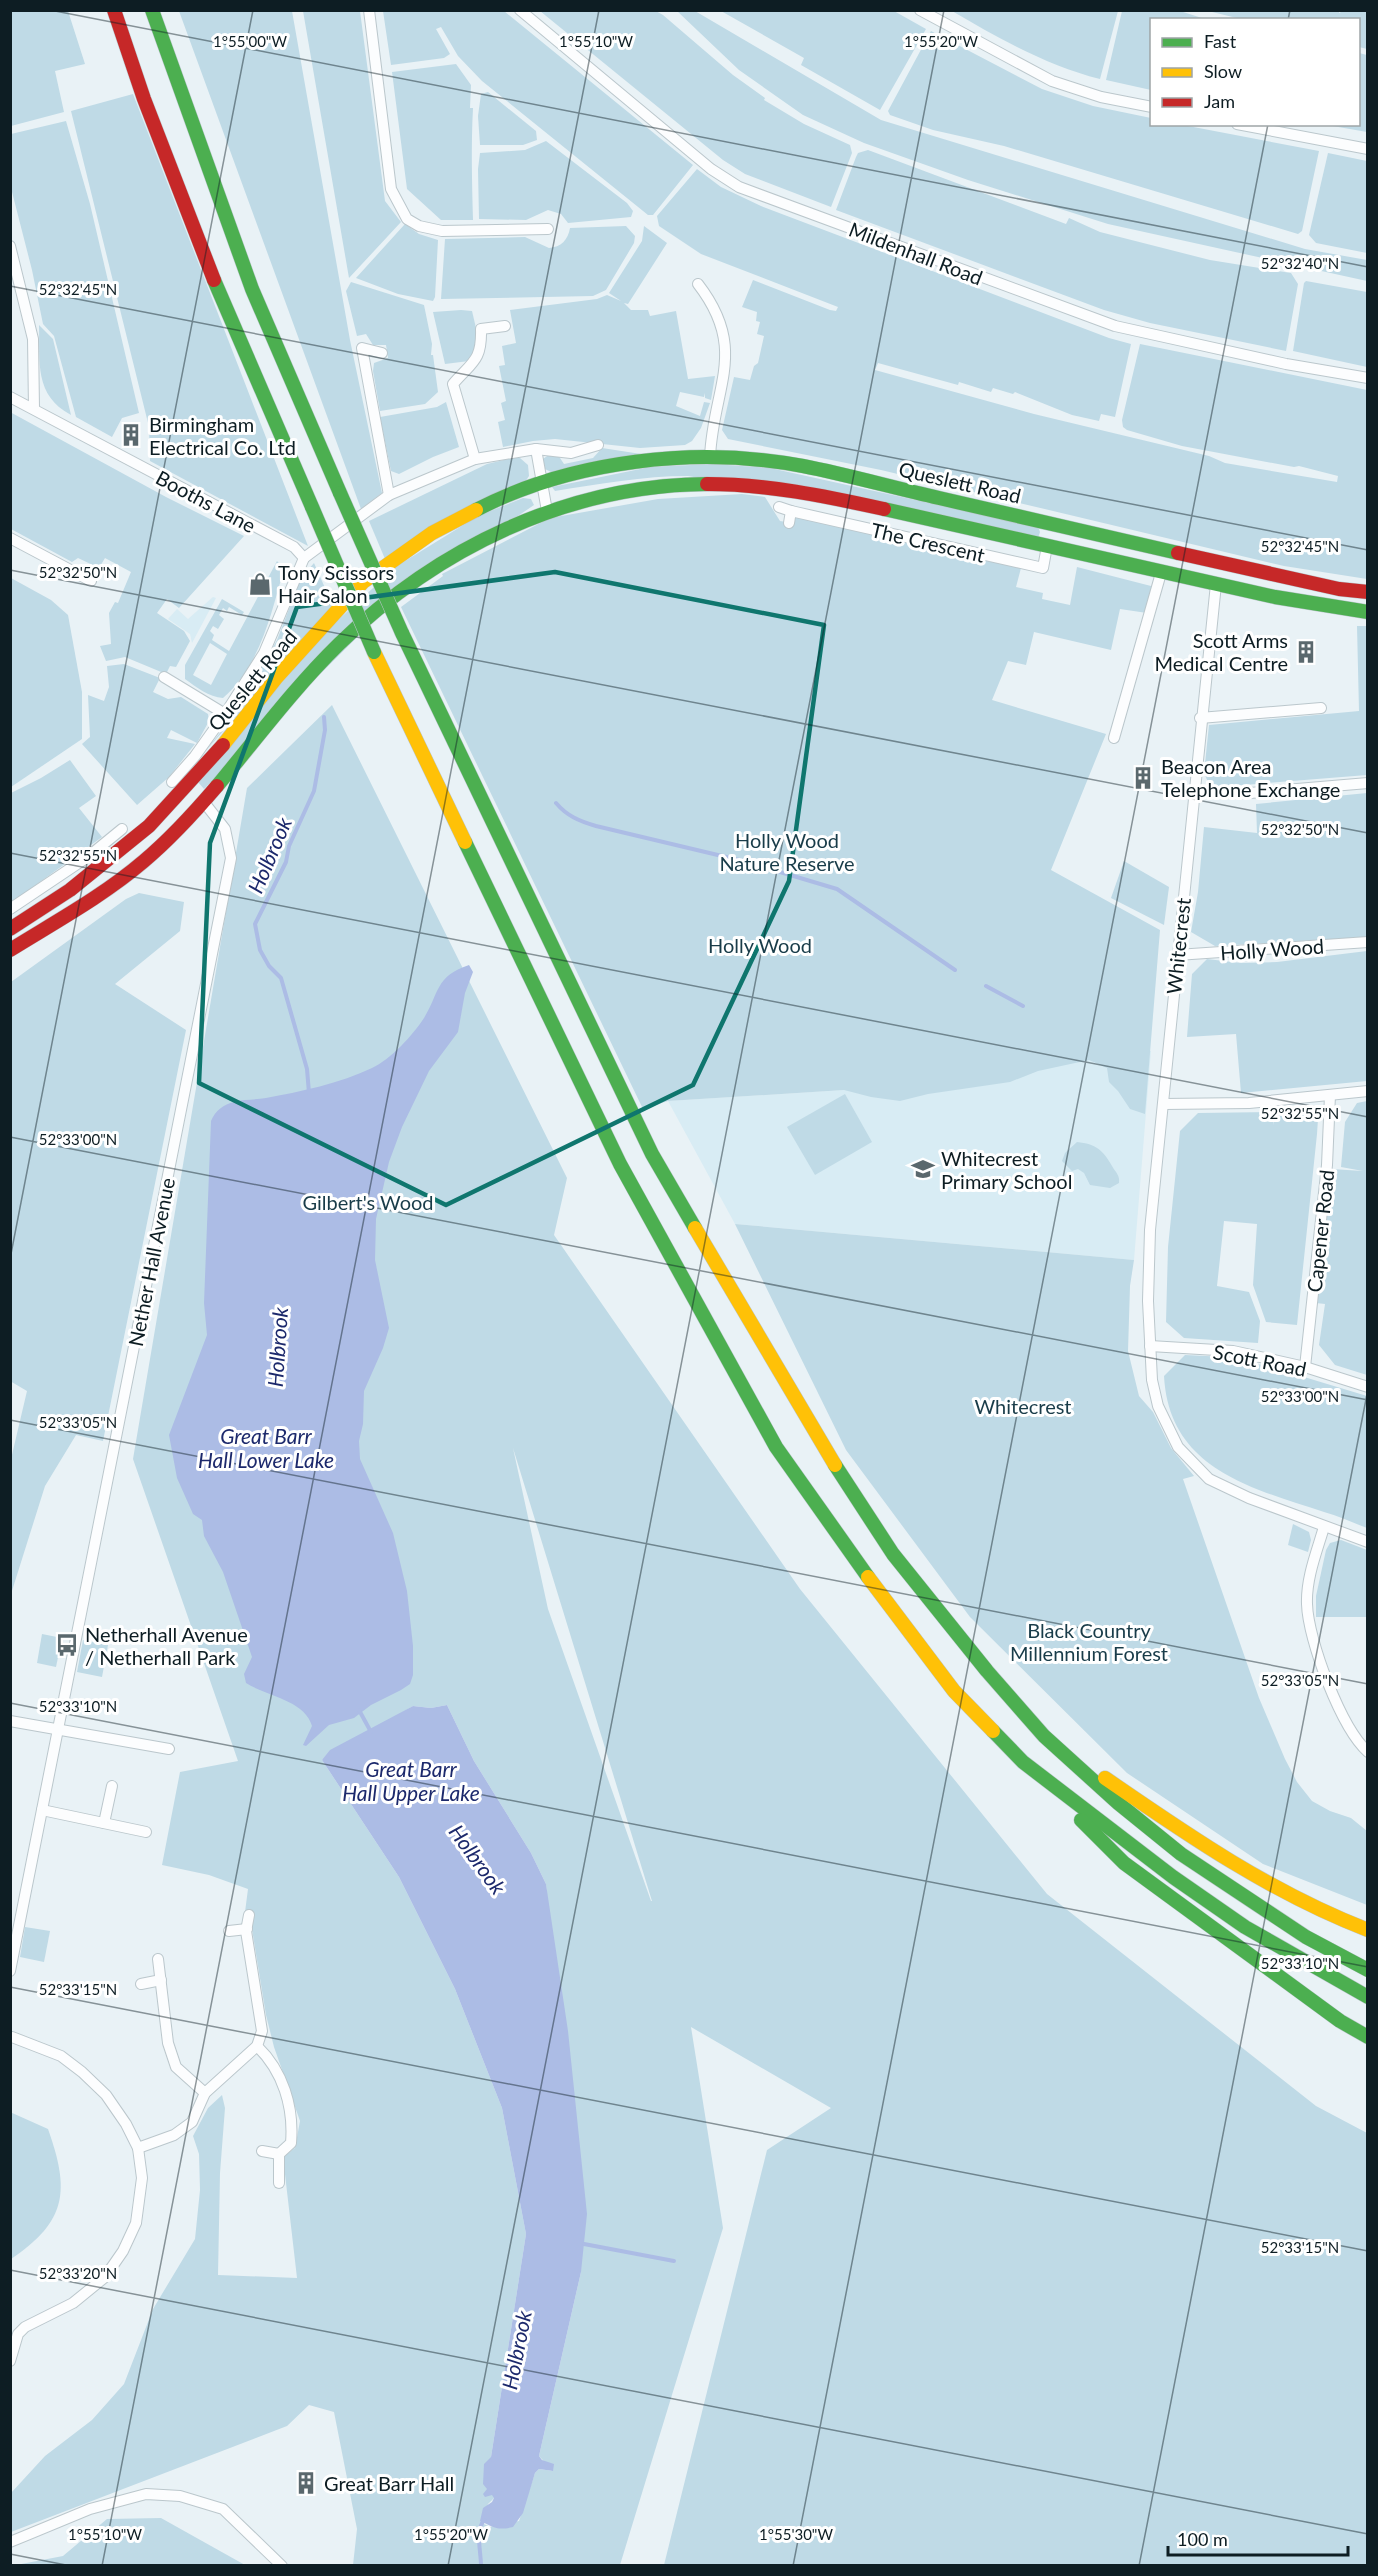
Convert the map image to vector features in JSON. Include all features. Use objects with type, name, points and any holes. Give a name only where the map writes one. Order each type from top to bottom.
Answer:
[{"type":"highway","points":[[114,10],[144,99],[223,302],[374,652],[621,1164],[776,1447],[866,1574],[954,1691],[1124,1863],[1340,2021],[1368,2037]]},
{"type":"highway","points":[[152,10],[252,289],[402,633],[652,1154],[818,1439],[893,1554],[987,1671],[1044,1736],[1118,1803],[1181,1854],[1306,1937],[1368,1970]]},
{"type":"highway","name":"Queslett Road","points":[[10,929],[70,890],[149,826],[221,747],[278,677],[363,582],[432,533],[495,500],[541,483],[601,468],[665,458],[710,457],[801,466],[1220,563],[1339,589],[1368,592]]},
{"type":"highway","name":"Queslett Road","points":[[10,950],[114,885],[160,846],[203,801],[264,727],[338,645],[406,585],[474,543],[547,511],[630,491],[666,486],[751,485],[821,495],[1161,573],[1275,597],[1368,612]]},
{"type":"highway","points":[[1047,546],[1054,524]]},
{"type":"highway","points":[[1216,584],[1220,563]]},
{"type":"highway","points":[[1044,1736],[1176,1826],[1279,1892],[1368,1930]]},
{"type":"highway","points":[[1023,1762],[1173,1877],[1245,1927],[1368,1997]]},
{"type":"street","points":[[369,10],[391,189],[407,219],[419,226],[442,231],[548,229]]},
{"type":"street","name":"Mildenhall Road","points":[[520,10],[711,169],[739,187],[1115,326],[1286,364],[1368,378]]},
{"type":"street","points":[[920,10],[1052,81],[1101,97],[1150,107]]},
{"type":"street","points":[[1247,126],[1368,149]]},
{"type":"street","points":[[10,246],[33,339],[34,409]]},
{"type":"street","points":[[698,284],[708,297],[725,337],[726,372],[711,436],[710,457]]},
{"type":"street","points":[[475,459],[453,384],[474,363],[482,348],[481,329],[505,326]]},
{"type":"street","points":[[382,353],[362,348],[389,495]]},
{"type":"street","name":"Booths Lane","points":[[10,397],[294,547],[304,558]]},
{"type":"street","points":[[304,558],[389,495],[475,459],[536,449],[571,453],[598,445]]},
{"type":"street","points":[[536,449],[547,511]]},
{"type":"street","name":"The Crescent","points":[[779,507],[1043,568],[1047,546]]},
{"type":"street","points":[[789,523],[791,511]]},
{"type":"street","points":[[10,538],[91,581]]},
{"type":"street","name":"Queslett Road","points":[[172,782],[195,756],[225,714],[264,653],[304,558]]},
{"type":"street","points":[[1114,738],[1161,573]]},
{"type":"street","name":"Whitecrest","points":[[1216,584],[1200,718],[1164,1104],[1148,1247],[1152,1380],[1158,1406],[1178,1447],[1209,1479],[1249,1498],[1368,1542]]},
{"type":"street","points":[[164,677],[225,714]]},
{"type":"street","points":[[1200,718],[1321,708]]},
{"type":"street","points":[[1193,793],[1250,793],[1368,783]]},
{"type":"street","name":"Nether Hall Avenue","points":[[10,1971],[231,858],[225,829],[203,801]]},
{"type":"street","points":[[10,909],[89,856],[122,829]]},
{"type":"street","name":"Holly Wood","points":[[1177,955],[1368,942]]},
{"type":"street","points":[[1164,1104],[1249,1103],[1368,1091]]},
{"type":"street","name":"Capener Road","points":[[1305,1367],[1327,1165],[1330,1095]]},
{"type":"street","name":"Scott Road","points":[[1150,1346],[1233,1351],[1305,1367],[1368,1387]]},
{"type":"street","points":[[1324,1527],[1308,1585],[1309,1623],[1322,1665],[1344,1719],[1359,1744],[1368,1752]]},
{"type":"street","points":[[10,1721],[169,1749]]},
{"type":"street","points":[[104,1823],[112,1786]]},
{"type":"street","points":[[42,1810],[146,1832]]},
{"type":"street","points":[[138,2148],[174,2135],[192,2122],[205,2093],[257,2046],[262,2031],[247,1929],[249,1915]]},
{"type":"street","points":[[229,1931],[247,1929]]},
{"type":"street","points":[[158,1959],[168,2043],[176,2067],[205,2093]]},
{"type":"street","points":[[141,1984],[161,1980]]},
{"type":"street","points":[[10,2361],[18,2334],[25,2327],[73,2303],[105,2277],[123,2251],[136,2223],[142,2178],[138,2148],[106,2095],[61,2056],[11,2037]]},
{"type":"street","points":[[257,2046],[269,2057],[291,2106],[293,2122],[291,2143],[279,2154],[279,2183]]},
{"type":"street","points":[[262,2151],[279,2154]]},
{"type":"street","points":[[10,2542],[90,2510],[146,2494],[180,2496],[223,2509],[282,2565]]},
{"type":"highlighted area","points":[[555,572],[824,625],[789,881],[693,1085],[446,1205],[199,1083],[210,843],[297,607]]},
{"type":"shaded area","points":[[213,597],[216,598],[192,643],[190,634],[168,619],[177,609],[188,619]]},
{"type":"shaded area","name":"Whitecrest Primary School","points":[[1151,1051],[1134,1260],[735,1224],[668,1101],[844,1090]]},
{"type":"green space","points":[[654,10],[663,15],[733,75],[765,98],[764,100],[804,124],[850,145],[852,153],[831,207],[745,174],[723,160],[540,11]]},
{"type":"green space","points":[[10,11],[68,11],[85,64],[55,71],[64,112],[11,126]]},
{"type":"green space","points":[[179,11],[292,11],[350,340],[382,493],[361,509]]},
{"type":"green space","points":[[303,11],[360,11],[385,201],[401,222],[349,278]]},
{"type":"green space","points":[[383,11],[504,11],[693,165],[653,215],[648,215],[482,81],[458,56],[441,27],[436,29],[450,54],[444,58],[391,65]]},
{"type":"green space","points":[[677,11],[695,11],[881,120],[1305,249],[1367,260],[1367,281],[1108,224],[968,180],[864,143],[803,115],[739,70]]},
{"type":"green space","points":[[721,11],[894,11],[926,29],[880,110],[801,65],[804,58]]},
{"type":"green space","points":[[952,11],[1118,11],[1100,79],[1042,59]]},
{"type":"green space","points":[[1122,11],[1180,11],[1202,18],[1150,18],[1150,90],[1106,80]]},
{"type":"green space","points":[[1208,11],[1339,11],[1339,13],[1367,11],[1367,49],[1360,47],[1360,18],[1237,18]]},
{"type":"green space","points":[[931,31],[1042,89],[1093,106],[1150,118],[1150,126],[1188,126],[1319,151],[1302,231],[1298,234],[1004,146],[933,130],[890,115],[888,111]]},
{"type":"green space","points":[[1360,53],[1367,55],[1367,132],[1333,126],[1360,126]]},
{"type":"green space","points":[[456,64],[471,85],[473,220],[441,220],[407,189],[392,72]]},
{"type":"green space","points":[[488,92],[536,131],[537,140],[523,145],[480,145],[478,116],[481,94]]},
{"type":"green space","points":[[133,94],[308,546],[150,461],[149,427],[71,111]]},
{"type":"green space","points":[[66,121],[90,204],[139,413],[122,418],[112,437],[76,417],[54,336],[43,324],[11,188],[11,134]]},
{"type":"green space","points":[[546,141],[627,203],[633,211],[631,217],[568,223],[561,214],[548,210],[526,220],[479,219],[480,153],[525,150]]},
{"type":"green space","points":[[868,150],[1066,224],[1069,218],[1100,232],[1210,260],[1291,273],[1298,284],[1286,351],[1150,323],[1104,310],[836,210],[858,153]]},
{"type":"green space","points":[[1328,153],[1367,161],[1367,253],[1316,243],[1309,235]]},
{"type":"green space","points":[[697,169],[721,187],[761,206],[1109,338],[1131,344],[1115,417],[1101,414],[1099,421],[1072,415],[1015,392],[1013,394],[993,388],[991,392],[878,363],[875,370],[1034,414],[1209,456],[1225,463],[1337,482],[1338,476],[1299,466],[1294,467],[1182,446],[1127,430],[1123,427],[1122,420],[1140,344],[1367,390],[1367,579],[1284,566],[881,470],[728,439],[722,430],[734,377],[750,380],[754,366],[758,363],[764,336],[757,334],[760,322],[756,321],[757,312],[742,307],[753,280],[830,310],[836,311],[838,307],[701,254],[659,226],[657,216]]},
{"type":"green space","points":[[405,224],[419,234],[438,240],[433,301],[398,294],[356,278]]},
{"type":"green space","points":[[626,226],[635,236],[634,243],[606,290],[593,296],[441,299],[445,239],[525,237],[549,248],[563,242],[570,228]]},
{"type":"green space","points":[[644,226],[667,243],[628,304],[624,303],[631,310],[648,310],[650,316],[676,311],[688,379],[715,376],[711,400],[705,398],[705,393],[704,397],[680,392],[676,406],[700,416],[704,402],[710,403],[701,428],[692,441],[685,445],[640,448],[555,439],[503,447],[498,422],[505,420],[501,403],[506,401],[499,366],[505,365],[502,346],[516,343],[510,310],[597,299],[607,295],[621,301],[609,293],[642,241]]},
{"type":"green space","points":[[1306,281],[1367,292],[1367,367],[1293,351]]},
{"type":"green space","points":[[351,282],[424,305],[438,392],[425,404],[380,411],[373,371],[374,363],[388,358],[386,345],[373,345],[366,334],[357,336],[346,291]]},
{"type":"green space","points":[[472,311],[480,345],[469,361],[445,364],[433,312]]},
{"type":"green space","points":[[39,325],[53,339],[71,415],[59,407],[45,388],[40,365]]},
{"type":"green space","points":[[446,402],[459,447],[399,474],[391,471],[380,417],[437,407]]},
{"type":"green space","points":[[10,412],[166,497],[244,536],[179,608],[167,599],[157,613],[184,631],[190,641],[176,667],[170,666],[166,674],[125,657],[106,661],[100,646],[111,644],[109,613],[115,602],[118,603],[131,572],[105,558],[99,568],[78,558],[72,562],[11,529]]},
{"type":"green space","points":[[602,448],[641,454],[553,473],[543,468],[543,459],[550,454],[558,455],[564,464],[593,458]]},
{"type":"green space","points":[[520,458],[528,465],[529,476],[525,482],[385,559],[369,521],[487,464]]},
{"type":"green space","points":[[712,464],[770,468],[1038,527],[1040,532],[1038,538],[688,476],[638,479],[555,491],[552,487],[650,467]]},
{"type":"green space","name":"Holly Wood Nature Reserve","points":[[742,494],[765,497],[780,521],[792,523],[796,517],[1021,568],[1016,587],[1043,593],[1042,599],[1070,605],[1077,567],[1151,586],[1153,592],[1147,613],[1120,609],[1111,650],[1034,632],[1026,665],[1008,661],[992,700],[1106,734],[1051,870],[1160,930],[1145,1114],[1130,1109],[1109,1082],[1107,1068],[1089,1060],[1038,1071],[1010,1082],[928,1094],[900,1101],[844,1090],[668,1101],[643,1109],[401,607],[443,576],[442,574],[550,518],[658,499]]},
{"type":"green space","points":[[523,498],[531,499],[534,505],[512,520],[437,558],[204,789],[198,782],[324,633],[397,566],[478,516]]},
{"type":"green space","points":[[277,561],[284,569],[269,621],[255,655],[236,685],[223,698],[208,694],[185,679],[185,665],[222,599],[244,612],[242,615],[229,607],[227,611],[223,608],[219,615],[224,619],[218,629],[213,626],[210,631],[214,635],[212,640],[229,651]],"holes":[[[210,643],[227,654],[211,685],[193,675]]]},
{"type":"green space","points":[[314,563],[333,606],[203,754],[231,719],[277,640],[301,578]]},
{"type":"green space","points":[[11,578],[51,600],[68,615],[82,692],[82,739],[11,787]]},
{"type":"green space","points":[[1357,626],[1367,626],[1367,775],[1219,787],[1208,782],[1204,773],[1209,725],[1359,711]]},
{"type":"green space","points":[[124,664],[160,678],[153,692],[168,699],[181,697],[208,714],[209,721],[197,743],[171,730],[167,738],[195,744],[169,777],[137,805],[82,744],[90,737],[88,695],[104,701],[109,687],[107,666]]},
{"type":"green space","name":"Gilbert's Wood","points":[[332,705],[567,1178],[554,1235],[800,1589],[1047,1894],[1316,2106],[1367,2133],[1367,2565],[664,2565],[767,2150],[831,2108],[691,2027],[723,2228],[620,2565],[353,2565],[357,2529],[334,2412],[309,2405],[287,2426],[11,2532],[11,2493],[45,2456],[92,2420],[124,2384],[153,2309],[195,2239],[200,2190],[199,2154],[193,2136],[208,2108],[222,2095],[225,2108],[220,2173],[218,2275],[297,2278],[283,2157],[295,2148],[300,2121],[274,2047],[266,2015],[251,1923],[245,1912],[248,1889],[209,1875],[162,1865],[180,1772],[238,1761],[133,1459],[247,788]],"holes":[[[513,1448],[652,1901],[548,1609]],[[447,1705],[474,1761],[531,1853],[546,1884],[581,2272],[539,2456],[553,2471],[539,2469],[535,2473],[519,2521],[490,2527],[482,2523],[488,2504],[494,2498],[491,2457],[526,2234],[502,2108],[455,1989],[399,1877],[322,1760],[413,1706],[431,1708]]]},
{"type":"green space","points":[[70,760],[96,796],[79,808],[102,837],[11,903],[11,793]]},
{"type":"green space","points":[[1367,793],[1367,937],[1215,946],[1191,932],[1198,892],[1204,827],[1257,833],[1256,804]]},
{"type":"green space","points":[[1124,861],[1169,887],[1164,925],[1111,898]]},
{"type":"green space","points":[[139,893],[184,902],[180,931],[115,984],[186,1030],[103,1441],[76,1435],[45,1486],[11,1594],[11,1459],[27,1391],[10,1381],[11,982],[126,899]]},
{"type":"green space","points":[[1367,951],[1367,1081],[1241,1093],[1236,1034],[1187,1037],[1192,974],[1207,959],[1241,963],[1277,962]]},
{"type":"green space","points":[[845,1094],[872,1142],[815,1175],[787,1127]]},
{"type":"green space","points":[[1367,1101],[1367,1375],[1335,1365],[1319,1345],[1325,1304],[1316,1303],[1331,1169],[1363,1171],[1341,1167],[1345,1122],[1357,1103]]},
{"type":"green space","points":[[1307,1108],[1318,1119],[1297,1325],[1266,1322],[1253,1285],[1257,1224],[1224,1221],[1217,1286],[1249,1292],[1260,1321],[1258,1343],[1184,1338],[1166,1322],[1168,1247],[1180,1131],[1198,1113],[1272,1112],[1274,1125],[1274,1112]]},
{"type":"green space","points":[[1077,1142],[1094,1146],[1102,1152],[1117,1174],[1119,1183],[1110,1188],[1090,1185],[1084,1173],[1078,1169],[1072,1171],[1062,1161],[1065,1153]]},
{"type":"green space","name":"Black Country Millennium Forest","points":[[735,1224],[1134,1260],[1130,1286],[1128,1351],[1139,1396],[1153,1412],[1171,1448],[1194,1476],[1183,1479],[1259,1698],[1297,1782],[1312,1801],[1330,1811],[1351,1818],[1367,1831],[1367,1905],[1263,1864],[1127,1773],[970,1617],[846,1450]]},
{"type":"green space","points":[[1185,1355],[1227,1357],[1271,1367],[1367,1396],[1367,1528],[1243,1483],[1218,1470],[1198,1454],[1181,1433],[1169,1408],[1164,1376]]},
{"type":"green space","points":[[1293,1524],[1309,1532],[1311,1540],[1308,1552],[1288,1545]]},
{"type":"green space","points":[[1341,1540],[1367,1550],[1367,1617],[1316,1617],[1316,1596],[1326,1550],[1330,1543]]},
{"type":"green space","points":[[42,1634],[62,1638],[56,1667],[37,1663]]},
{"type":"green space","points":[[83,1640],[108,1645],[102,1677],[77,1672]]},
{"type":"green space","points":[[25,1927],[50,1931],[44,1962],[20,1957]]},
{"type":"green space","points":[[10,2112],[48,2129],[55,2151],[61,2187],[59,2203],[44,2231],[11,2259]]},
{"type":"green space","points":[[161,2518],[245,2565],[16,2565],[63,2556],[107,2519]]},
{"type":"water","name":"Great Barr Hall Lower Lake","points":[[469,965],[473,972],[465,993],[458,1032],[429,1071],[402,1127],[389,1162],[376,1219],[375,1260],[389,1328],[364,1391],[363,1424],[359,1441],[360,1459],[393,1533],[407,1591],[413,1646],[413,1675],[410,1684],[401,1690],[371,1705],[354,1718],[329,1725],[306,1746],[303,1745],[312,1726],[302,1710],[246,1683],[244,1674],[252,1657],[223,1572],[204,1536],[202,1520],[193,1514],[177,1478],[169,1435],[207,1335],[204,1303],[211,1121],[217,1111],[230,1103],[320,1086],[347,1078],[379,1064],[401,1046],[419,1025],[444,980],[458,969]]},
{"type":"water","name":"Great Barr Hall Upper Lake","points":[[447,1705],[474,1761],[531,1853],[546,1884],[568,2031],[587,2214],[581,2272],[539,2456],[542,2460],[554,2464],[553,2471],[539,2469],[535,2473],[523,2513],[513,2527],[503,2529],[480,2521],[483,2508],[494,2498],[492,2495],[485,2497],[483,2494],[487,2489],[483,2484],[484,2464],[491,2457],[526,2234],[502,2108],[455,1989],[399,1877],[322,1760],[330,1750],[413,1706],[431,1708]]},
{"type":"waterway","name":"Holbrook","points":[[309,1093],[307,1069],[281,978],[269,966],[260,950],[255,924],[286,862],[289,846],[314,791],[325,730],[324,717]]},
{"type":"waterway","points":[[556,803],[574,818],[596,826],[743,861],[837,889],[955,970]]},
{"type":"waterway","points":[[986,986],[1023,1006]]},
{"type":"waterway","name":"Holbrook","points":[[359,1710],[371,1732]]},
{"type":"waterway","points":[[584,2244],[674,2261]]},
{"type":"waterway","name":"Holbrook","points":[[481,2566],[479,2536],[484,2520]]},
{"type":"traffic: fast","points":[[152,10],[252,289],[340,493]]},
{"type":"traffic: fast","points":[[214,280],[312,507]]},
{"type":"traffic: fast","points":[[476,510],[513,493],[553,479],[594,469],[678,458],[721,457],[803,466],[1178,553]]},
{"type":"traffic: fast","points":[[217,786],[291,696],[339,644],[377,610],[418,579],[462,551],[508,528],[555,510],[605,496],[655,487],[707,484]]},
{"type":"traffic: fast","points":[[340,493],[402,633]]},
{"type":"traffic: fast","points":[[312,507],[374,652]]},
{"type":"traffic: fast","points":[[884,509],[1275,597],[1368,612]]},
{"type":"traffic: fast","points":[[402,633],[652,1154],[695,1228]]},
{"type":"traffic: fast","points":[[465,842],[620,1164],[776,1447],[868,1577]]},
{"type":"traffic: fast","points":[[835,1465],[893,1554],[987,1671],[1044,1736],[1118,1803],[1181,1854],[1306,1937],[1368,1970]]},
{"type":"traffic: fast","points":[[993,1731],[1023,1762],[1173,1877],[1245,1927],[1368,1997]]},
{"type":"traffic: fast","points":[[1081,1820],[1124,1863],[1340,2021],[1368,2037]]},
{"type":"traffic: slow","points":[[223,745],[277,677],[363,582],[432,533],[476,510]]},
{"type":"traffic: slow","points":[[374,652],[465,842]]},
{"type":"traffic: slow","points":[[695,1228],[835,1465]]},
{"type":"traffic: slow","points":[[868,1577],[954,1691],[993,1731]]},
{"type":"traffic: slow","points":[[1105,1778],[1232,1862],[1298,1899],[1368,1930]]},
{"type":"traffic: jam","points":[[114,10],[144,99],[214,280]]},
{"type":"traffic: jam","points":[[707,484],[774,488],[884,509]]},
{"type":"traffic: jam","points":[[1178,553],[1339,589],[1368,592]]},
{"type":"traffic: jam","points":[[10,929],[70,890],[149,826],[223,745]]},
{"type":"traffic: jam","points":[[10,950],[128,874],[154,853],[217,786]]},
{"type":"place","name":"Birmingham Electrical Co. Ltd","points":[[131,435]]},
{"type":"place","name":"Tony Scissors Hair Salon","points":[[260,584]]},
{"type":"place","name":"Scott Arms Medical Centre","points":[[1306,652]]},
{"type":"place","name":"Beacon Area Telephone Exchange","points":[[1143,778]]},
{"type":"place","name":"Whitecrest Primary School","points":[[923,1169]]},
{"type":"place","name":"Netherhall Avenue / Netherhall Park","points":[[67,1645]]},
{"type":"place","name":"Great Barr Hall","points":[[306,2483]]}]
